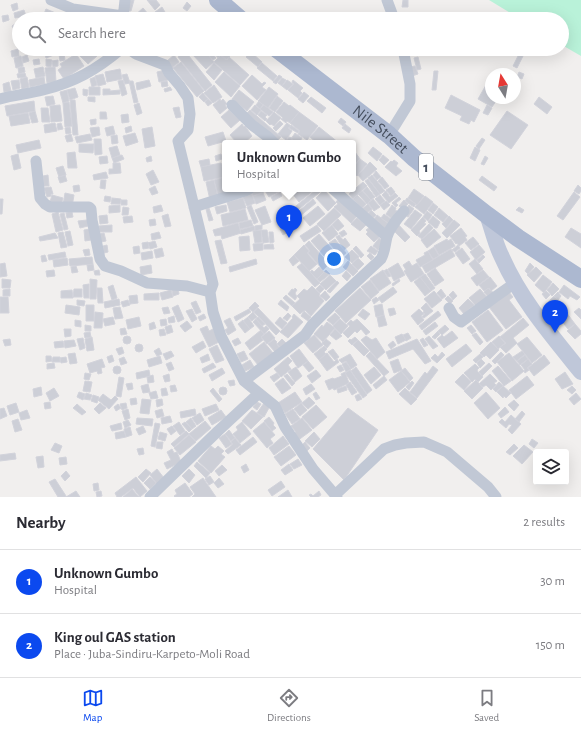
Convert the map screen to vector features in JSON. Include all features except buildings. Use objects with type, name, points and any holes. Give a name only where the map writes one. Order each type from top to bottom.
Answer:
[{"type":"main road","points":[[218,0],[232,12]]},
{"type":"main road","name":"Nile Street","points":[[286,56],[390,135],[414,158],[487,215],[549,259],[581,279]]},
{"type":"main road","points":[[487,215],[500,254],[515,284],[542,323],[581,372]]},
{"type":"street","points":[[51,0],[74,9],[92,12]]},
{"type":"street","points":[[124,12],[125,0]]},
{"type":"street","points":[[387,0],[391,12]]},
{"type":"street","points":[[0,99],[15,94],[42,90],[72,81],[91,72],[112,56]]},
{"type":"street","points":[[141,56],[165,65],[169,73],[188,98],[190,114],[188,130],[178,141],[213,284],[210,292],[213,312],[221,336],[244,381],[275,406],[285,427],[313,469],[336,496],[384,449],[406,443],[424,442],[447,452],[488,487],[496,497]]},
{"type":"street","points":[[390,135],[410,101],[410,84],[404,56]]},
{"type":"street","points":[[232,105],[252,125],[271,140]]},
{"type":"street","points":[[36,161],[40,198],[45,204],[50,207],[91,209],[100,259],[105,266],[121,271],[147,283],[187,286],[210,292]]},
{"type":"street","points":[[194,207],[242,192]]},
{"type":"street","points":[[335,192],[387,237]]},
{"type":"street","points":[[244,381],[305,335],[312,325],[334,302],[381,259],[385,252],[387,237],[392,225],[404,211]]},
{"type":"street","points":[[449,308],[454,317],[461,322],[515,284]]},
{"type":"street","points":[[150,497],[259,393]]},
{"type":"green space","points":[[489,0],[581,0],[581,56],[569,49],[569,12],[509,12]]},
{"type":"place","name":"Unknown Gumbo","points":[[289,238]]},
{"type":"place","name":"King oul GAS station","points":[[555,333]]}]
